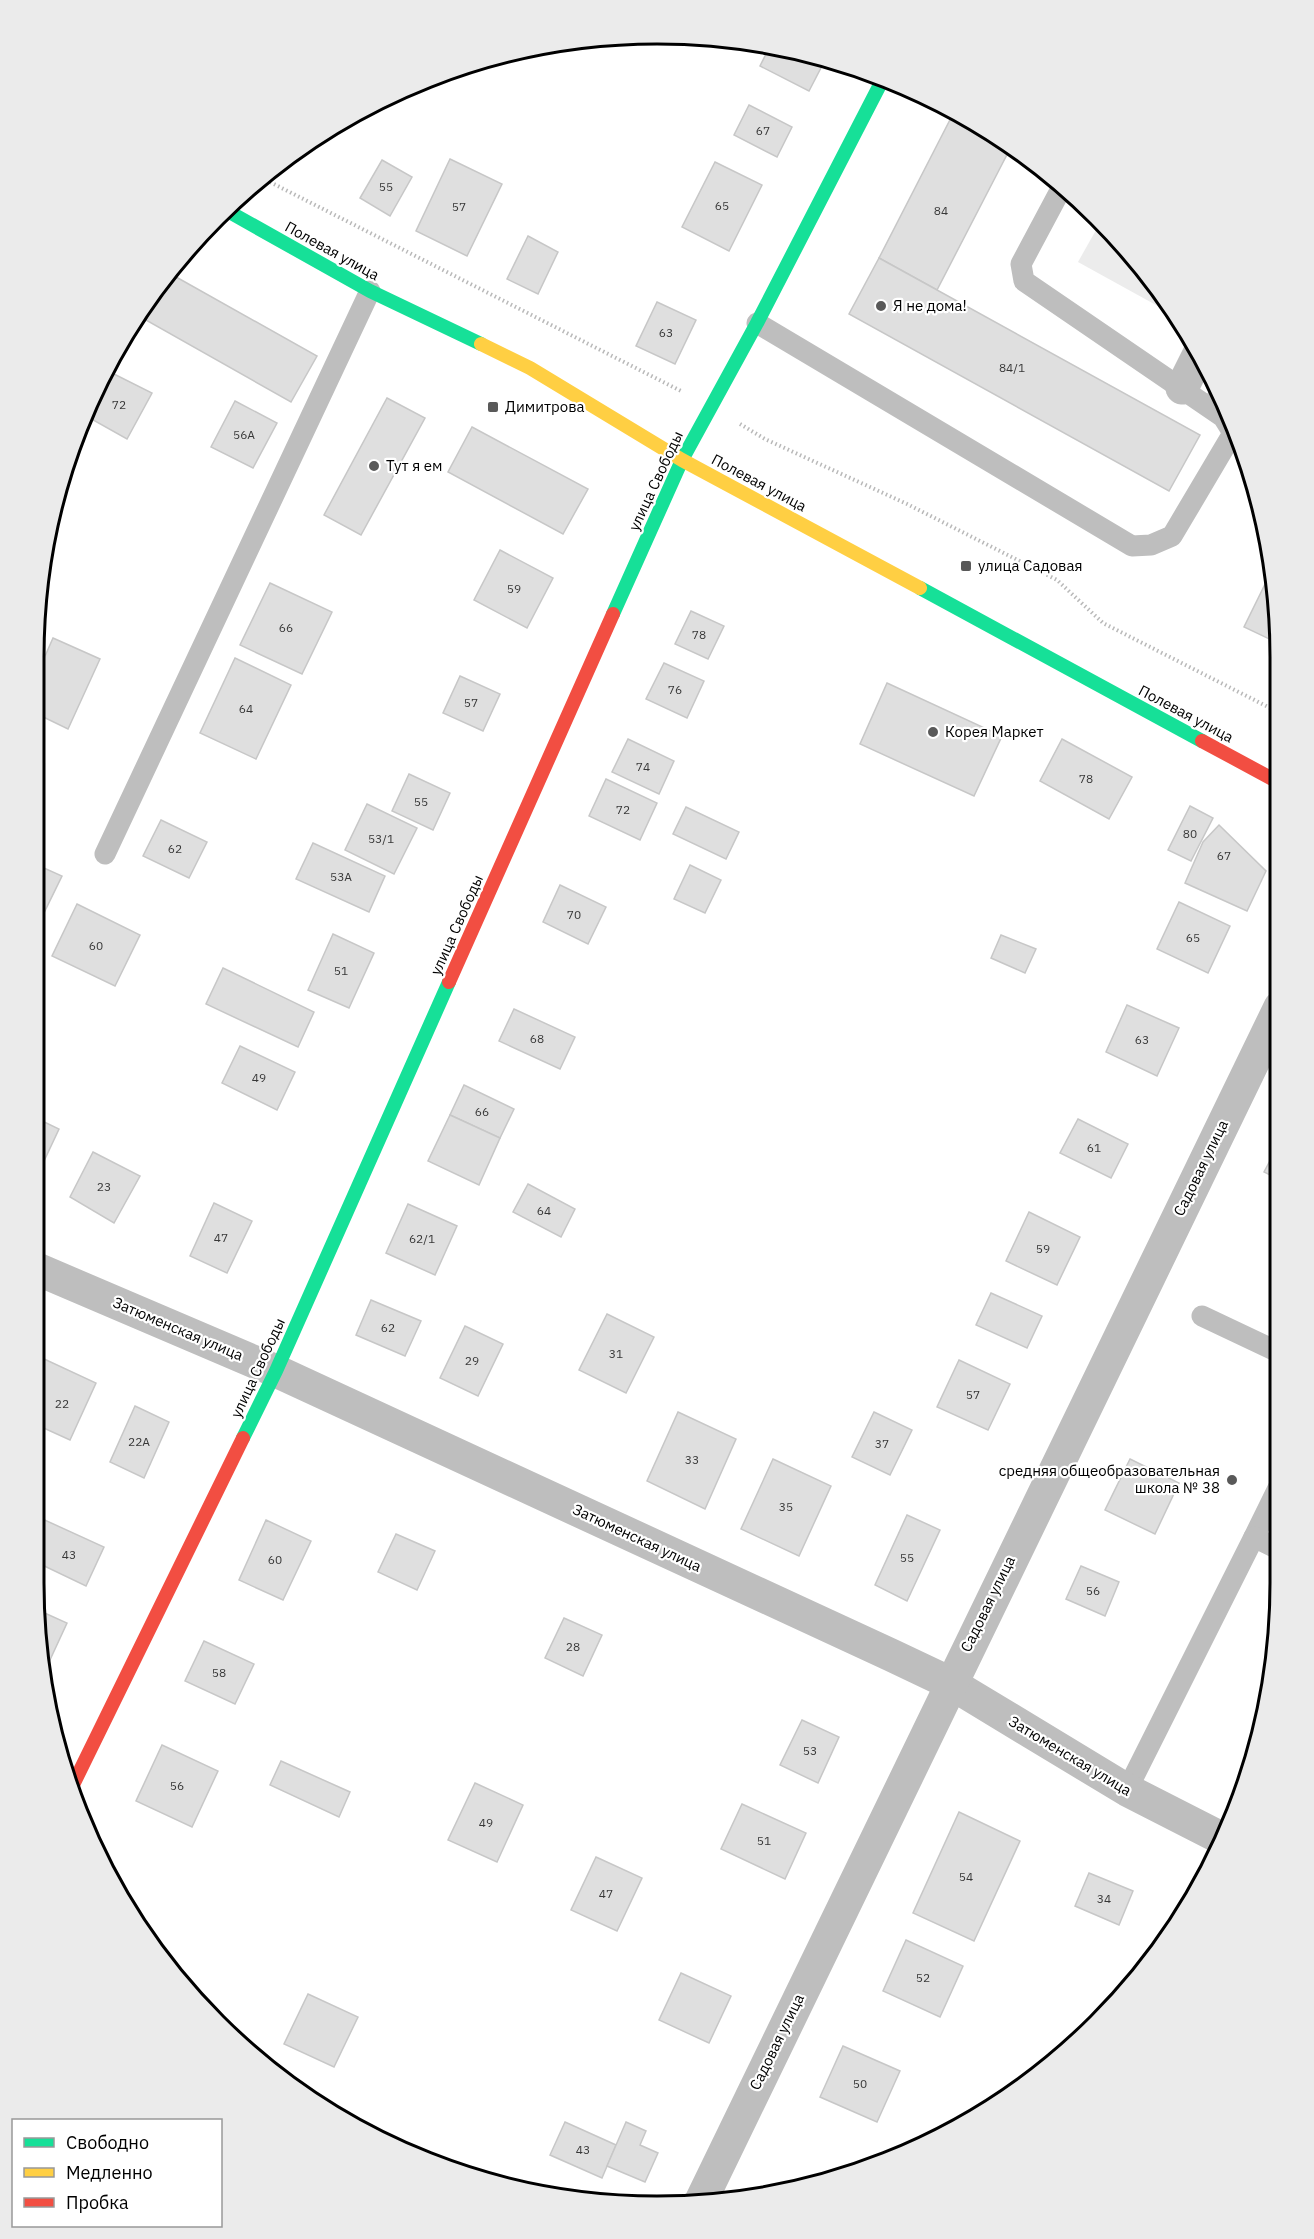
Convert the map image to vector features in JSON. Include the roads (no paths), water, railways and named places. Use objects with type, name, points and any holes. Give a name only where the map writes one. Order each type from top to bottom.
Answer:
[{"type":"street","name":"улица Свободы","points":[[76,1779],[276,1371],[682,460],[757,323],[880,85]]},
{"type":"street","name":"Полевая улица","points":[[233,214],[370,291],[530,368],[682,460],[1270,778]]},
{"type":"street","points":[[1182,388],[1195,363]]},
{"type":"street","name":"Садовая улица","points":[[705,2193],[950,1683],[1270,1027]]},
{"type":"street","name":"Затюменская улица","points":[[44,1272],[276,1371],[950,1683],[1127,1791],[1215,1835]]},
{"type":"lane","points":[[1059,193],[1021,264],[1024,281],[1221,416]]},
{"type":"lane","points":[[105,855],[370,291]]},
{"type":"lane","points":[[757,323],[1132,546],[1151,545],[1172,536],[1230,438]]},
{"type":"lane","points":[[1202,1316],[1270,1348]]},
{"type":"lane","points":[[1127,1791],[1270,1504]]},
{"type":"lane","points":[[1254,1537],[1270,1545]]},
{"type":"place","name":"Я не дома!","points":[[881,306]]},
{"type":"place","name":"Димитрова","points":[[493,407]]},
{"type":"place","name":"Тут я ем","points":[[374,466]]},
{"type":"place","name":"улица Садовая","points":[[966,566]]},
{"type":"place","name":"Корея Маркет","points":[[933,732]]},
{"type":"place","name":"средняя общеобразовательная школа № 38","points":[[1232,1480]]}]
